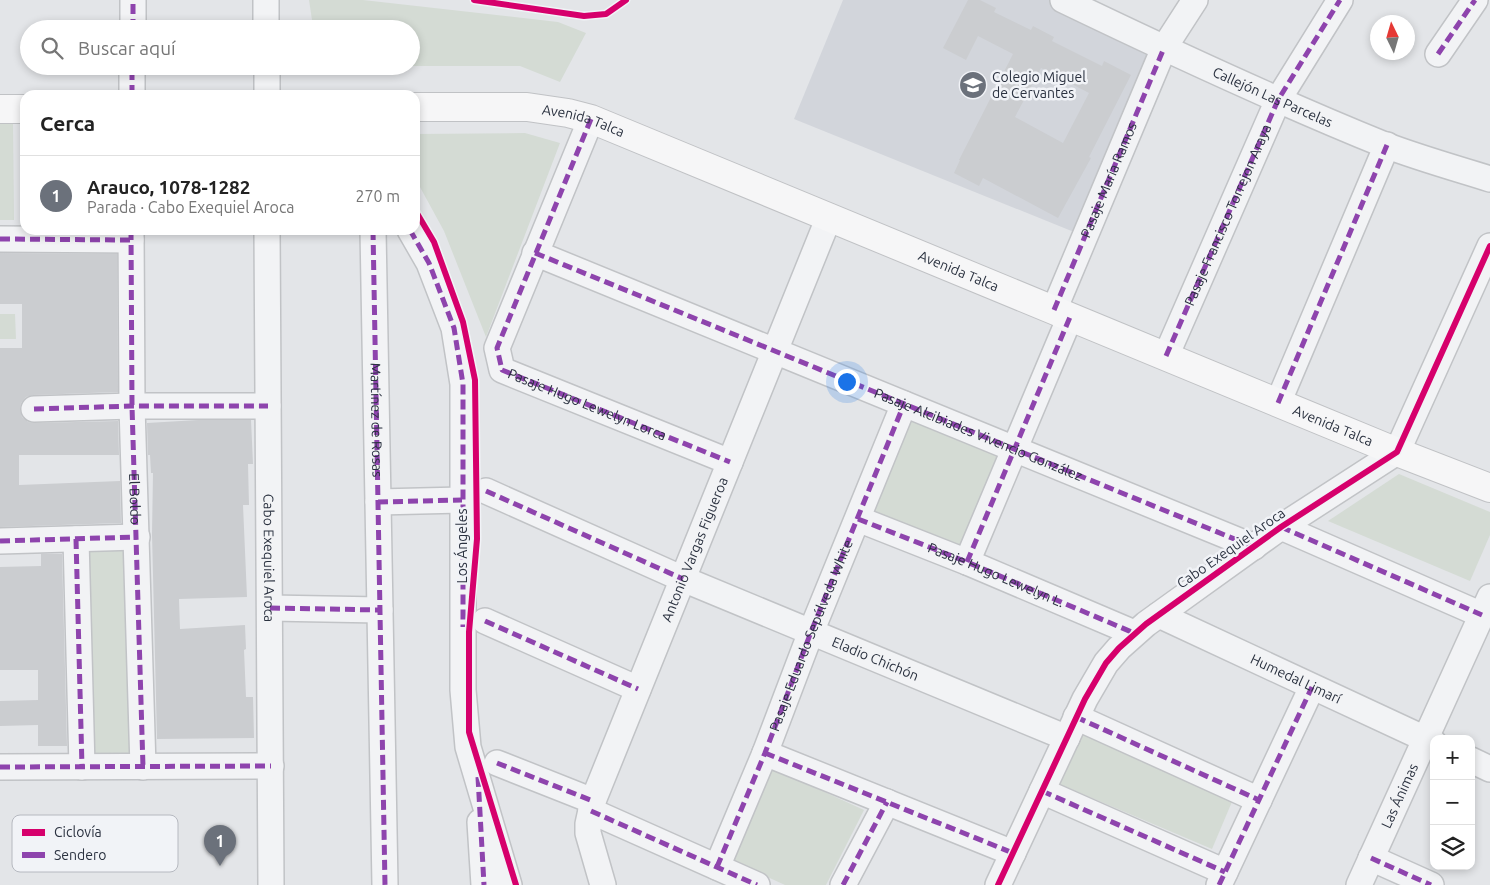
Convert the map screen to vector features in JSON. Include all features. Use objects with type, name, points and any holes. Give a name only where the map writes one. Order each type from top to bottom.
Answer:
[{"type":"main road","name":"Avenida Talca","points":[[420,107],[519,106],[591,119],[1397,452],[1490,488]]},
{"type":"main road","points":[[0,109],[20,109]]},
{"type":"street","points":[[132,20],[133,0]]},
{"type":"street","points":[[266,0],[266,20]]},
{"type":"street","name":"Callejón Las Parcelas","points":[[1063,0],[1278,100],[1387,146],[1490,179]]},
{"type":"street","name":"Pasaje María Ramos","points":[[967,562],[1015,449],[1062,313],[1164,48],[1195,0]]},
{"type":"street","name":"Pasaje Francisco Torrejon Araya","points":[[1166,356],[1278,100],[1340,0]]},
{"type":"street","points":[[1438,54],[1475,0]]},
{"type":"street","points":[[132,75],[132,90]]},
{"type":"street","points":[[267,75],[267,90]]},
{"type":"street","name":"Pasaje Hugo Lewelyn Lorca","points":[[591,119],[497,348],[502,370],[730,462]]},
{"type":"street","points":[[1278,403],[1387,146]]},
{"type":"street","name":"Antonio Vargas Figueroa","points":[[603,885],[589,842],[588,824],[592,806],[829,218]]},
{"type":"street","points":[[0,239],[131,235]]},
{"type":"street","name":"El Boldo","points":[[131,235],[132,406],[143,766]]},
{"type":"street","name":"Cabo Exequiel Aroca","points":[[267,235],[271,885]]},
{"type":"street","name":"Martínez de Rosas","points":[[373,235],[385,885]]},
{"type":"street","name":"Los Ángeles","points":[[413,235],[429,263],[454,328],[463,384],[463,690],[468,747],[487,770],[509,885]]},
{"type":"street","points":[[1397,452],[1490,246]]},
{"type":"street","name":"Pasaje Alcibiades Vivencio González","points":[[535,253],[1254,547]]},
{"type":"street","name":"Pasaje Eduardo Sepúlveda White","points":[[717,867],[765,753],[811,632],[904,404]]},
{"type":"street","points":[[34,409],[132,406],[268,406]]},
{"type":"street","name":"Cabo Exequiel Aroca","points":[[998,885],[1094,681],[1106,663],[1134,633],[1281,527],[1397,452]]},
{"type":"street","name":"Eladio Chichón","points":[[486,491],[683,579],[811,632],[1072,727],[1259,800]]},
{"type":"street","name":"Los Ángeles","points":[[378,502],[462,500]]},
{"type":"street","name":"Pasaje Hugo Lewelyn L.","points":[[858,519],[967,562],[1134,633]]},
{"type":"street","points":[[1281,527],[1486,606]]},
{"type":"street","points":[[0,541],[136,538]]},
{"type":"street","points":[[76,539],[82,767]]},
{"type":"street","name":"Las Ánimas","points":[[1432,735],[1486,606]]},
{"type":"street","points":[[270,608],[380,610]]},
{"type":"street","name":"Humedal Limarí","points":[[1159,615],[1430,741]]},
{"type":"street","points":[[485,621],[638,689]]},
{"type":"street","points":[[1042,792],[1222,879],[1312,687]]},
{"type":"street","name":"Las Ánimas","points":[[1359,885],[1430,741]]},
{"type":"street","points":[[765,753],[1013,853]]},
{"type":"street","points":[[1475,762],[1490,769]]},
{"type":"street","points":[[0,767],[271,766]]},
{"type":"street","points":[[484,885],[487,770],[592,806],[757,885]]},
{"type":"street","points":[[843,885],[887,802]]},
{"type":"street","points":[[1371,858],[1431,885]]},
{"type":"shaded area","points":[[309,0],[363,0],[558,22],[586,33],[560,82],[520,66],[420,66],[420,20],[312,20]]},
{"type":"shaded area","name":"Colegio Miguel de Cervantes","points":[[843,0],[1051,0],[1152,50],[1074,232],[794,119]]},
{"type":"shaded area","points":[[0,119],[13,119],[14,220],[0,220]]},
{"type":"shaded area","points":[[525,133],[560,143],[486,337],[444,231],[420,187],[420,134]]},
{"type":"shaded area","points":[[0,314],[15,314],[16,339],[0,339]]},
{"type":"shaded area","points":[[910,419],[1003,457],[963,552],[869,513]]},
{"type":"shaded area","points":[[1399,474],[1490,512],[1490,535],[1470,581],[1328,521]]},
{"type":"shaded area","points":[[134,543],[137,758],[87,759],[83,544]]},
{"type":"shaded area","points":[[1082,732],[1234,797],[1212,849],[1059,784]]},
{"type":"shaded area","points":[[772,768],[864,810],[826,885],[785,885],[733,861]]},
{"type":"building","points":[[968,0],[980,0],[996,8],[994,12],[1031,30],[1033,26],[1054,37],[1052,41],[1102,66],[1104,61],[1131,75],[1089,157],[1091,158],[1058,218],[983,178],[979,186],[954,173],[1013,54],[978,36],[966,60],[943,48]],"holes":[[[1041,68],[1089,93],[1063,143],[1015,117]]]},
{"type":"building","points":[[0,253],[117,254],[118,392],[33,395],[26,397],[21,403],[20,409],[22,417],[28,422],[34,423],[118,421],[119,455],[19,455],[19,485],[120,481],[121,523],[0,527],[0,348],[22,348],[22,304],[0,304]]},
{"type":"building","points":[[198,420],[251,420],[253,464],[248,464],[249,505],[243,505],[247,597],[179,599],[180,629],[245,625],[246,697],[253,697],[254,738],[157,739],[152,534],[153,473],[151,473],[150,455],[148,455],[147,423]]},
{"type":"building","points":[[41,554],[62,554],[67,746],[38,746],[38,725],[0,726],[0,701],[38,700],[38,670],[0,670],[0,567],[41,566]]},
{"type":"marked path","points":[[133,0],[133,20]]},
{"type":"marked path","points":[[1166,356],[1278,100],[1340,0]]},
{"type":"marked path","points":[[1438,54],[1475,0]]},
{"type":"marked path","points":[[1054,310],[1164,48]]},
{"type":"marked path","points":[[132,75],[132,90]]},
{"type":"marked path","points":[[591,119],[497,348],[502,370],[730,462]]},
{"type":"marked path","points":[[1278,403],[1387,145]]},
{"type":"marked path","points":[[131,235],[132,406],[143,767]]},
{"type":"marked path","points":[[373,235],[385,885]]},
{"type":"marked path","points":[[413,235],[429,263],[454,328],[463,384],[463,627]]},
{"type":"marked path","points":[[0,239],[131,240]]},
{"type":"marked path","points":[[535,253],[1254,547]]},
{"type":"marked path","points":[[967,562],[1070,317]]},
{"type":"marked path","points":[[717,867],[765,753],[811,632],[904,404]]},
{"type":"marked path","points":[[34,409],[132,406],[268,406]]},
{"type":"marked path","points":[[486,491],[683,579]]},
{"type":"marked path","points":[[378,502],[462,500]]},
{"type":"marked path","points":[[858,519],[967,562],[1134,633]]},
{"type":"marked path","points":[[1281,527],[1482,615]]},
{"type":"marked path","points":[[0,541],[137,537]]},
{"type":"marked path","points":[[76,539],[82,767]]},
{"type":"marked path","points":[[270,608],[380,610]]},
{"type":"marked path","points":[[485,621],[638,689]]},
{"type":"marked path","points":[[1219,885],[1312,687]]},
{"type":"marked path","points":[[1076,717],[1259,800]]},
{"type":"marked path","points":[[765,753],[1013,853]]},
{"type":"marked path","points":[[497,763],[593,801]]},
{"type":"marked path","points":[[0,767],[271,766]]},
{"type":"marked path","points":[[478,777],[484,885]]},
{"type":"marked path","points":[[1042,791],[1225,872]]},
{"type":"marked path","points":[[843,885],[887,802]]},
{"type":"marked path","points":[[591,811],[757,885]]},
{"type":"marked path","points":[[1371,858],[1431,885]]},
{"type":"cycle path","points":[[474,0],[584,16],[606,14],[626,0]]},
{"type":"cycle path","points":[[420,218],[434,242],[463,322],[475,380],[477,539],[469,632],[469,732],[516,885]]},
{"type":"cycle path","points":[[998,885],[1085,699],[1106,663],[1119,648],[1146,624],[1281,527],[1397,452],[1490,246]]},
{"type":"place","name":"Colegio Miguel de Cervantes","points":[[973,85]]},
{"type":"place","name":"Arauco, 1078-1282","points":[[220,866]]}]
